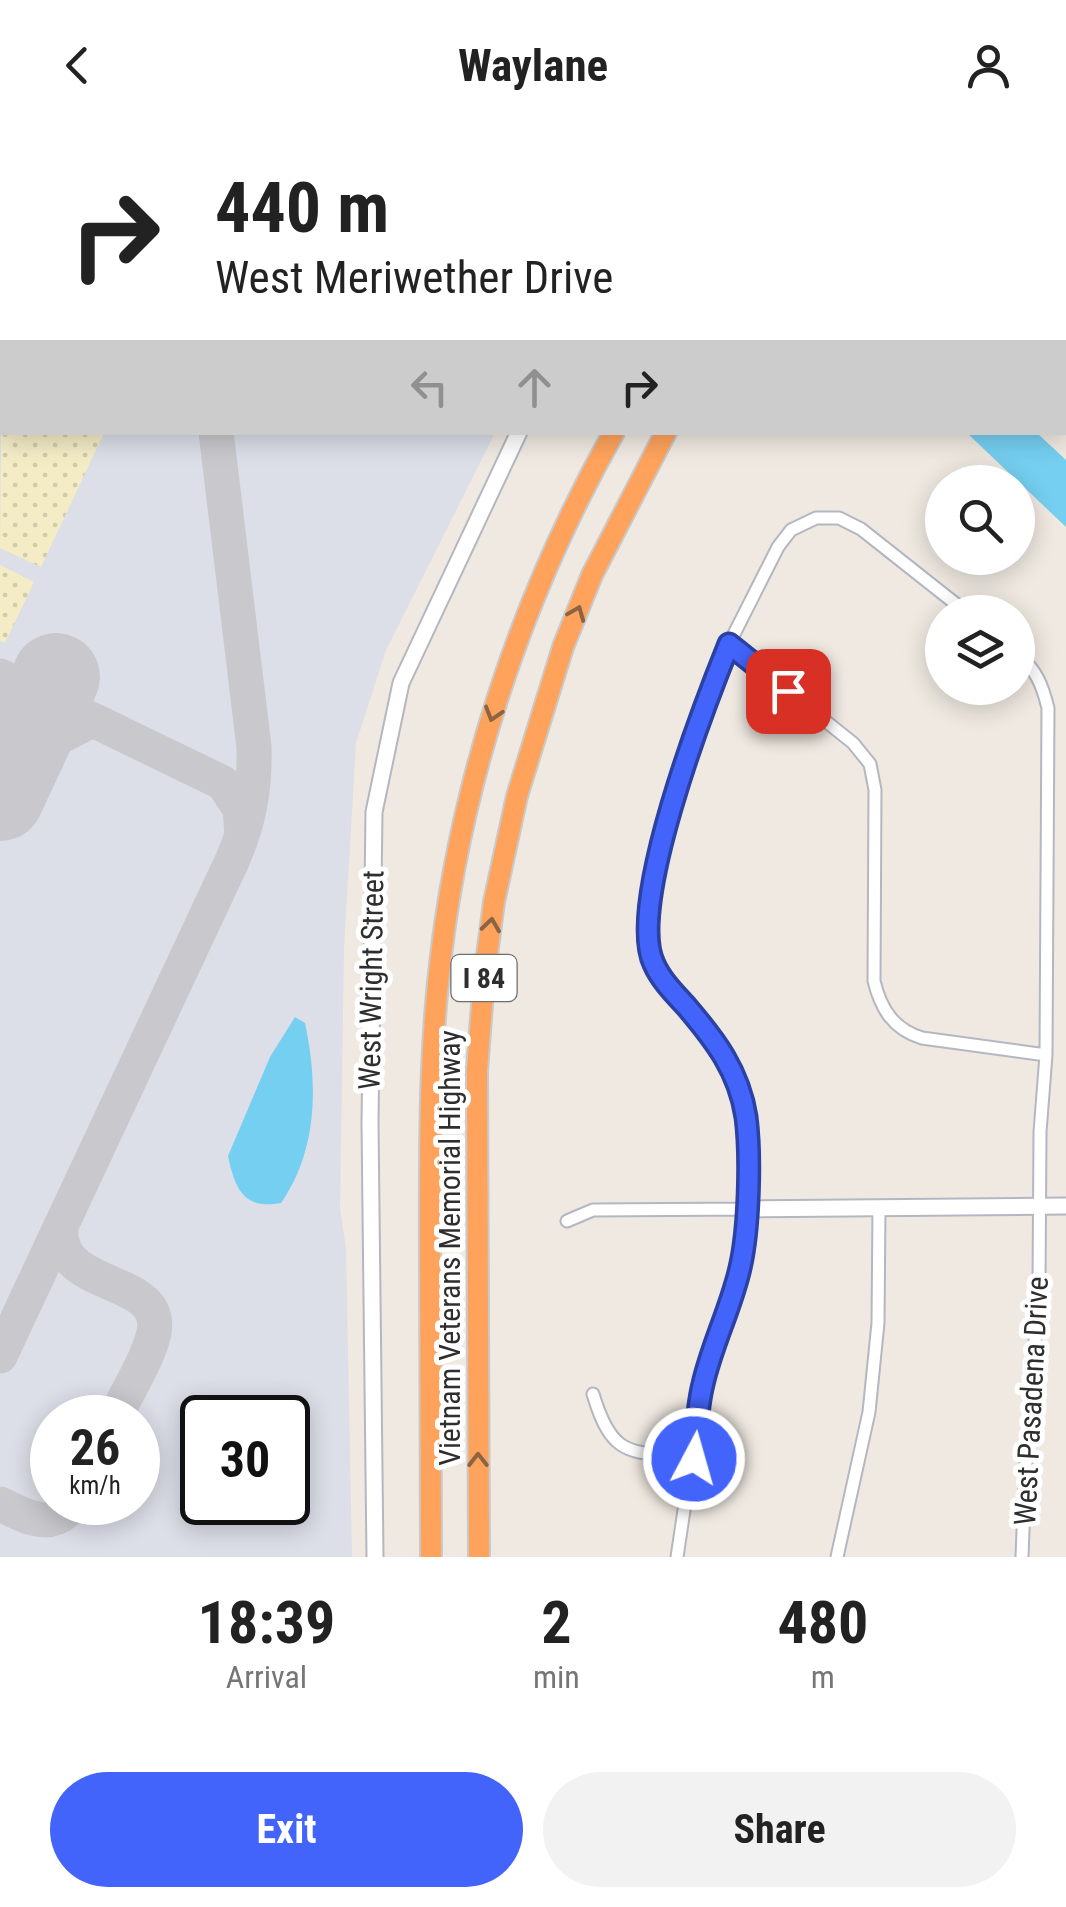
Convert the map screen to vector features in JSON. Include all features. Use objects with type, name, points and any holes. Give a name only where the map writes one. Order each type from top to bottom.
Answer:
[{"type":"highway","name":"Vietnam Veterans Memorial Highway","points":[[431,1557],[430,1122],[444,932],[490,722],[520,631],[562,530],[609,435]]},
{"type":"highway","name":"Vietnam Veterans Memorial Highway","points":[[479,1557],[477,1072],[494,902],[517,796],[563,646],[599,559],[664,435]]},
{"type":"street","name":"West Wright Street","points":[[375,1557],[370,1123],[374,812],[402,684],[518,435]]},
{"type":"street","points":[[677,1557],[703,1383],[741,1266],[747,1209],[746,1118],[738,1082],[718,1042],[662,979],[647,942],[646,920],[672,803],[729,644],[778,547],[792,530],[816,518],[840,518],[861,528],[945,595]]},
{"type":"street","points":[[729,644],[853,743],[870,764],[875,790],[874,981],[891,1020],[906,1033],[922,1038],[1046,1055]]},
{"type":"street","name":"West Pasadena Drive","points":[[1022,1557],[1024,1477],[1039,1287],[1040,1132],[1046,1055],[1048,708],[1035,673]]},
{"type":"street","points":[[567,1220],[593,1210],[1066,1206]]},
{"type":"street","points":[[838,1557],[869,1412],[878,1323],[880,1208]]},
{"type":"street","points":[[593,1394],[603,1428],[614,1442],[630,1450],[694,1459]]},
{"type":"shaded area","points":[[0,435],[494,435],[386,650],[356,743],[344,948],[340,1209],[346,1248],[352,1557],[0,1557]]},
{"type":"sand","points":[[1,435],[103,435],[41,567],[0,548]]},
{"type":"sand","points":[[0,565],[34,582],[5,643],[0,641]]},
{"type":"water","points":[[969,435],[1039,435],[1066,460],[1066,527],[1035,498],[1035,465],[1001,465]]},
{"type":"water","points":[[295,1017],[305,1023],[312,1069],[308,1139],[293,1183],[281,1203],[258,1203],[238,1187],[228,1156],[270,1057]]},
{"type":"taxiway","points":[[0,1356],[232,861],[247,819],[254,747],[216,435]]},
{"type":"taxiway","points":[[0,676],[101,724]]},
{"type":"taxiway","points":[[18,759],[95,721],[223,783],[240,809],[242,834]]},
{"type":"taxiway","points":[[61,1225],[63,1247],[74,1263],[143,1300],[153,1313],[151,1342],[126,1395]]},
{"type":"taxiway","points":[[0,1504],[30,1517]]},
{"type":"runway","points":[[0,797],[56,677]]},
{"type":"route","points":[[694,1459],[703,1383],[741,1266],[747,1209],[746,1118],[738,1082],[718,1042],[662,979],[652,962],[646,920],[672,803],[729,644],[788,691]]}]
